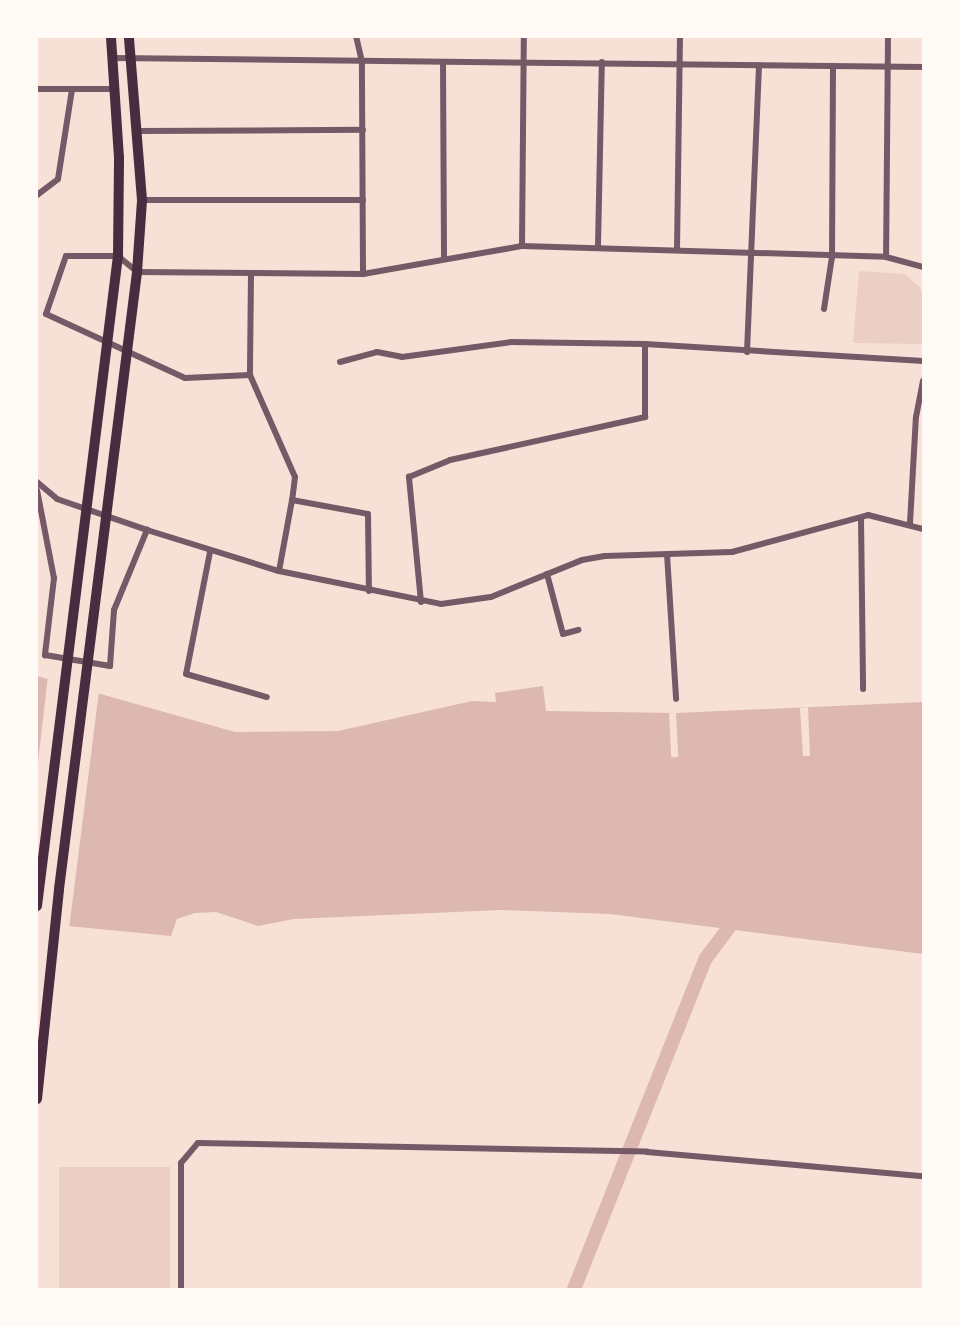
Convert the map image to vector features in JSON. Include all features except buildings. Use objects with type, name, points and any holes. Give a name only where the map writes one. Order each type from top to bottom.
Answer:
[{"type":"main road","points":[[37,906],[118,256],[115,89],[111,37]]},
{"type":"main road","points":[[37,1099],[105,515],[137,272],[142,200],[129,37]]},
{"type":"street","points":[[356,37],[362,62],[363,274]]},
{"type":"street","points":[[522,246],[524,37]]},
{"type":"street","points":[[677,250],[680,37]]},
{"type":"street","points":[[886,257],[888,37]]},
{"type":"street","points":[[113,58],[923,67]]},
{"type":"street","points":[[443,62],[444,257]]},
{"type":"street","points":[[598,246],[602,62]]},
{"type":"street","points":[[747,352],[754,254],[758,65]]},
{"type":"street","points":[[824,309],[832,257],[833,66]]},
{"type":"street","points":[[37,89],[115,89]]},
{"type":"street","points":[[37,195],[58,179],[72,90]]},
{"type":"street","points":[[138,131],[363,130]]},
{"type":"street","points":[[142,200],[363,200]]},
{"type":"street","points":[[250,374],[185,378],[46,314],[66,256],[118,256],[137,272],[363,274],[444,257],[522,246],[598,246],[886,257],[923,267]]},
{"type":"street","points":[[251,274],[250,374],[295,477],[279,571]]},
{"type":"street","points":[[340,362],[377,352],[402,357],[511,342],[645,344],[923,361]]},
{"type":"street","points":[[421,602],[409,477],[450,460],[645,417],[645,344]]},
{"type":"street","points":[[910,523],[916,417],[923,381]]},
{"type":"street","points":[[37,482],[57,499],[210,552],[279,571],[421,602],[461,604],[582,560],[733,552],[861,517],[910,523],[923,529]]},
{"type":"street","points":[[37,490],[44,510],[54,578],[45,655],[110,666],[114,610],[147,530]]},
{"type":"street","points":[[44,510],[57,499]]},
{"type":"street","points":[[292,500],[368,514],[369,591]]},
{"type":"street","points":[[861,517],[863,689]]},
{"type":"street","points":[[210,552],[186,674],[267,697]]},
{"type":"street","points":[[667,554],[676,699]]},
{"type":"street","points":[[547,574],[563,634],[578,630]]},
{"type":"street","points":[[181,1289],[181,1163],[198,1143],[613,1151],[923,1176]]},
{"type":"shaded area","points":[[859,271],[904,274],[919,286],[923,295],[923,344],[853,343]]},
{"type":"shaded area","points":[[37,676],[235,732],[338,731],[472,701],[496,702],[495,693],[543,686],[546,711],[676,713],[923,702],[923,954],[610,914],[501,910],[294,919],[258,926],[216,912],[195,913],[177,919],[171,936],[37,923]]},
{"type":"shaded area","points":[[59,1167],[170,1167],[170,1289],[59,1289]]},
{"type":"pier","points":[[48,676],[99,691],[69,929],[37,926],[37,771]]},
{"type":"pier","points":[[808,707],[810,756],[803,756],[800,708]]},
{"type":"pier","points":[[669,713],[676,713],[678,757],[671,757]]},
{"type":"waterway","points":[[574,1289],[706,958],[729,927]]}]
